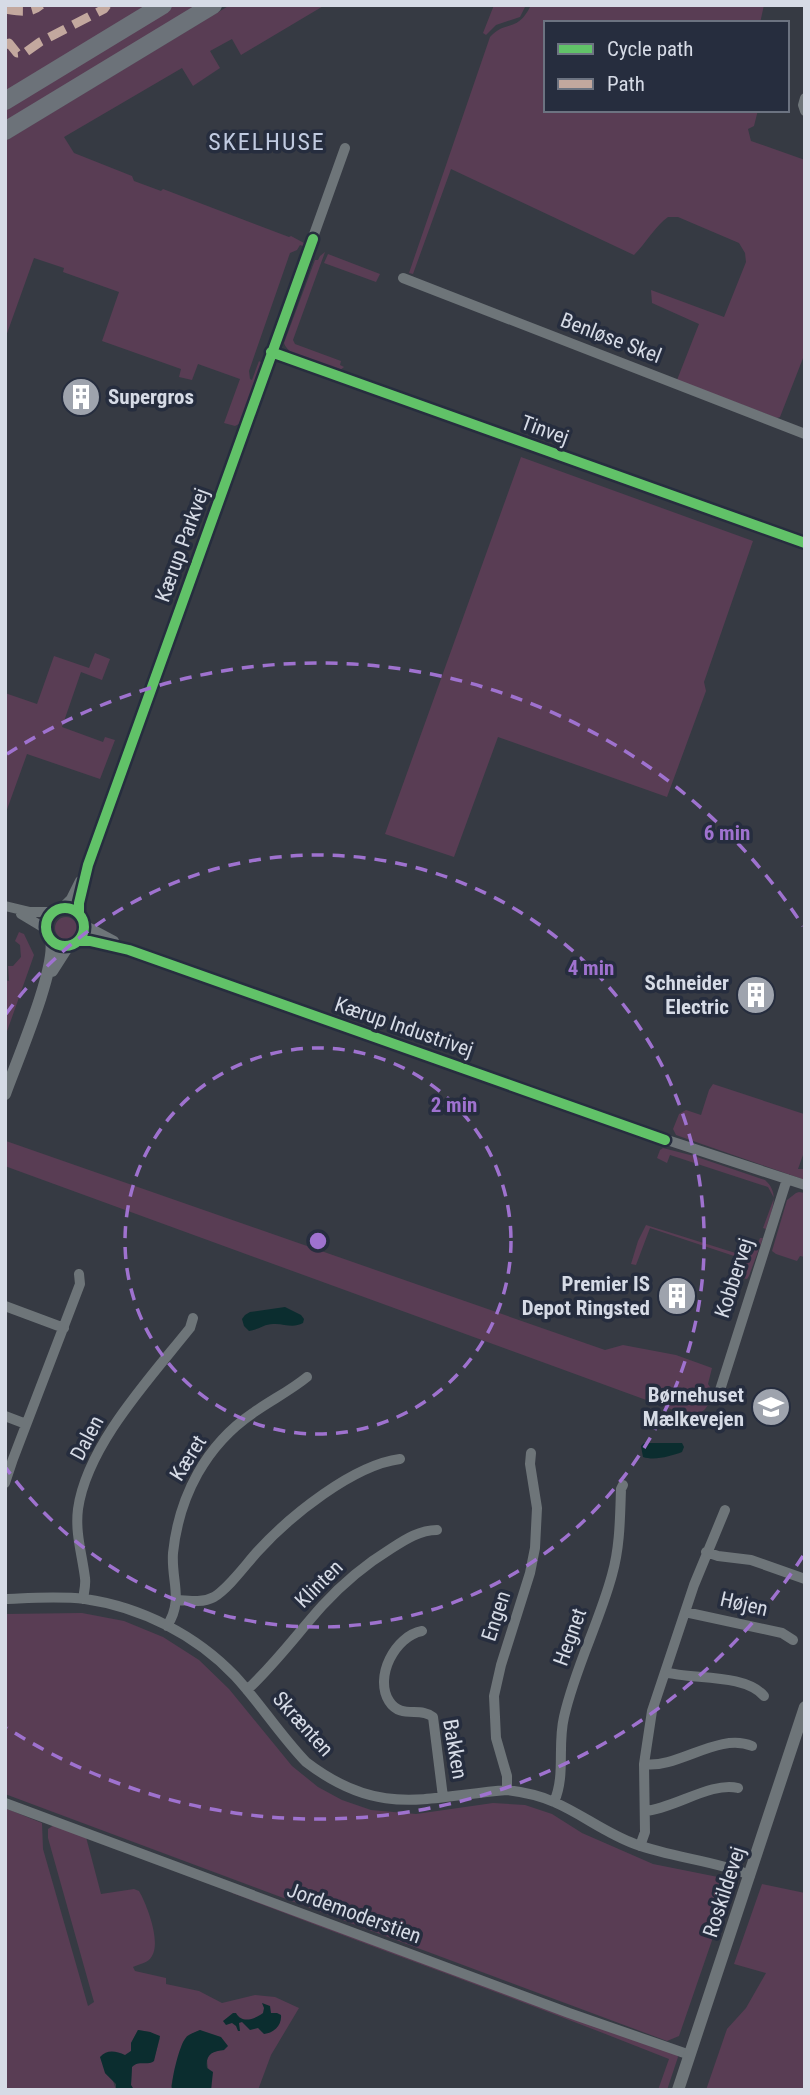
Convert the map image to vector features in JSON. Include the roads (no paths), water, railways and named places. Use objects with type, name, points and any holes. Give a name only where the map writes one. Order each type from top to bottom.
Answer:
[{"type":"highway","points":[[5,101],[163,5]]},
{"type":"highway","points":[[5,131],[213,5]]},
{"type":"street","points":[[805,98],[805,111]]},
{"type":"street","name":"Kærup Parkvej","points":[[58,910],[77,889],[88,865],[345,148]]},
{"type":"street","name":"Benløse Skel","points":[[403,278],[805,434]]},
{"type":"street","name":"Tinvej","points":[[271,352],[805,543]]},
{"type":"street","name":"Kærup Parkvej","points":[[79,914],[88,865]]},
{"type":"street","points":[[5,906],[30,912],[71,909],[79,914],[84,925],[83,934],[44,986]]},
{"type":"street","points":[[5,906],[49,935],[59,945],[73,944]]},
{"type":"street","points":[[5,1094],[44,986],[53,951],[48,920],[58,910]]},
{"type":"street","name":"Kærup Industrivej","points":[[84,925],[130,950]]},
{"type":"street","name":"Kærup Industrivej","points":[[73,944],[90,940],[130,950],[661,1138],[805,1185]]},
{"type":"street","name":"Kobbervej","points":[[720,1390],[787,1179]]},
{"type":"street","points":[[5,1483],[80,1284],[79,1274]]},
{"type":"street","points":[[5,1306],[64,1328]]},
{"type":"street","name":"Dalen","points":[[83,1599],[85,1581],[79,1553],[78,1509],[87,1480],[107,1438],[124,1411],[190,1328],[193,1318]]},
{"type":"street","name":"Kæret","points":[[167,1626],[177,1600],[173,1570],[177,1529],[186,1497],[203,1463],[233,1429],[252,1413],[307,1377]]},
{"type":"street","points":[[5,1416],[26,1424]]},
{"type":"street","name":"Engen","points":[[507,1790],[507,1776],[496,1738],[493,1703],[499,1673],[536,1548],[537,1508],[531,1454]]},
{"type":"street","points":[[177,1600],[201,1601],[212,1598],[274,1534],[311,1504],[368,1469],[400,1459]]},
{"type":"street","name":"Hegnet","points":[[554,1802],[561,1784],[560,1736],[564,1714],[612,1575],[619,1538],[623,1485]]},
{"type":"street","name":"Højen","points":[[640,1846],[645,1832],[644,1763],[651,1714],[706,1552],[725,1510]]},
{"type":"street","name":"Klinten","points":[[247,1690],[276,1661],[323,1604],[358,1571],[403,1541],[426,1530],[437,1530]]},
{"type":"street","name":"Højen","points":[[706,1552],[751,1560],[805,1578]]},
{"type":"street","name":"Skrænten","points":[[5,1599],[83,1599],[123,1607],[181,1633],[219,1660],[300,1755],[333,1780],[356,1792],[399,1800],[507,1790],[535,1795],[554,1802],[600,1829],[640,1846],[750,1875]]},
{"type":"street","name":"Højen","points":[[685,1612],[771,1630],[793,1640]]},
{"type":"street","name":"Bakken","points":[[422,1631],[409,1635],[394,1651],[386,1671],[385,1687],[389,1700],[396,1708],[410,1713],[426,1712],[433,1717],[443,1797]]},
{"type":"street","points":[[665,1672],[725,1680],[757,1690],[764,1696]]},
{"type":"street","name":"Roskildevej","points":[[678,2090],[800,1736],[805,1707]]},
{"type":"street","points":[[644,1763],[656,1764],[718,1746],[742,1743],[752,1746]]},
{"type":"street","points":[[645,1811],[657,1810],[707,1792],[732,1786],[738,1788]]},
{"type":"street","name":"Jordemoderstien","points":[[5,1803],[569,2013],[690,2055]]},
{"type":"place","name":"Supergros","points":[[81,397]]},
{"type":"place","name":"Schneider Electric","points":[[756,995]]},
{"type":"place","name":"Premier IS Depot Ringsted","points":[[677,1296]]},
{"type":"place","name":"Børnehuset Mælkevejen","points":[[771,1407]]},
{"type":"district","name":"SKELHUSE","points":[[267,142]]}]
